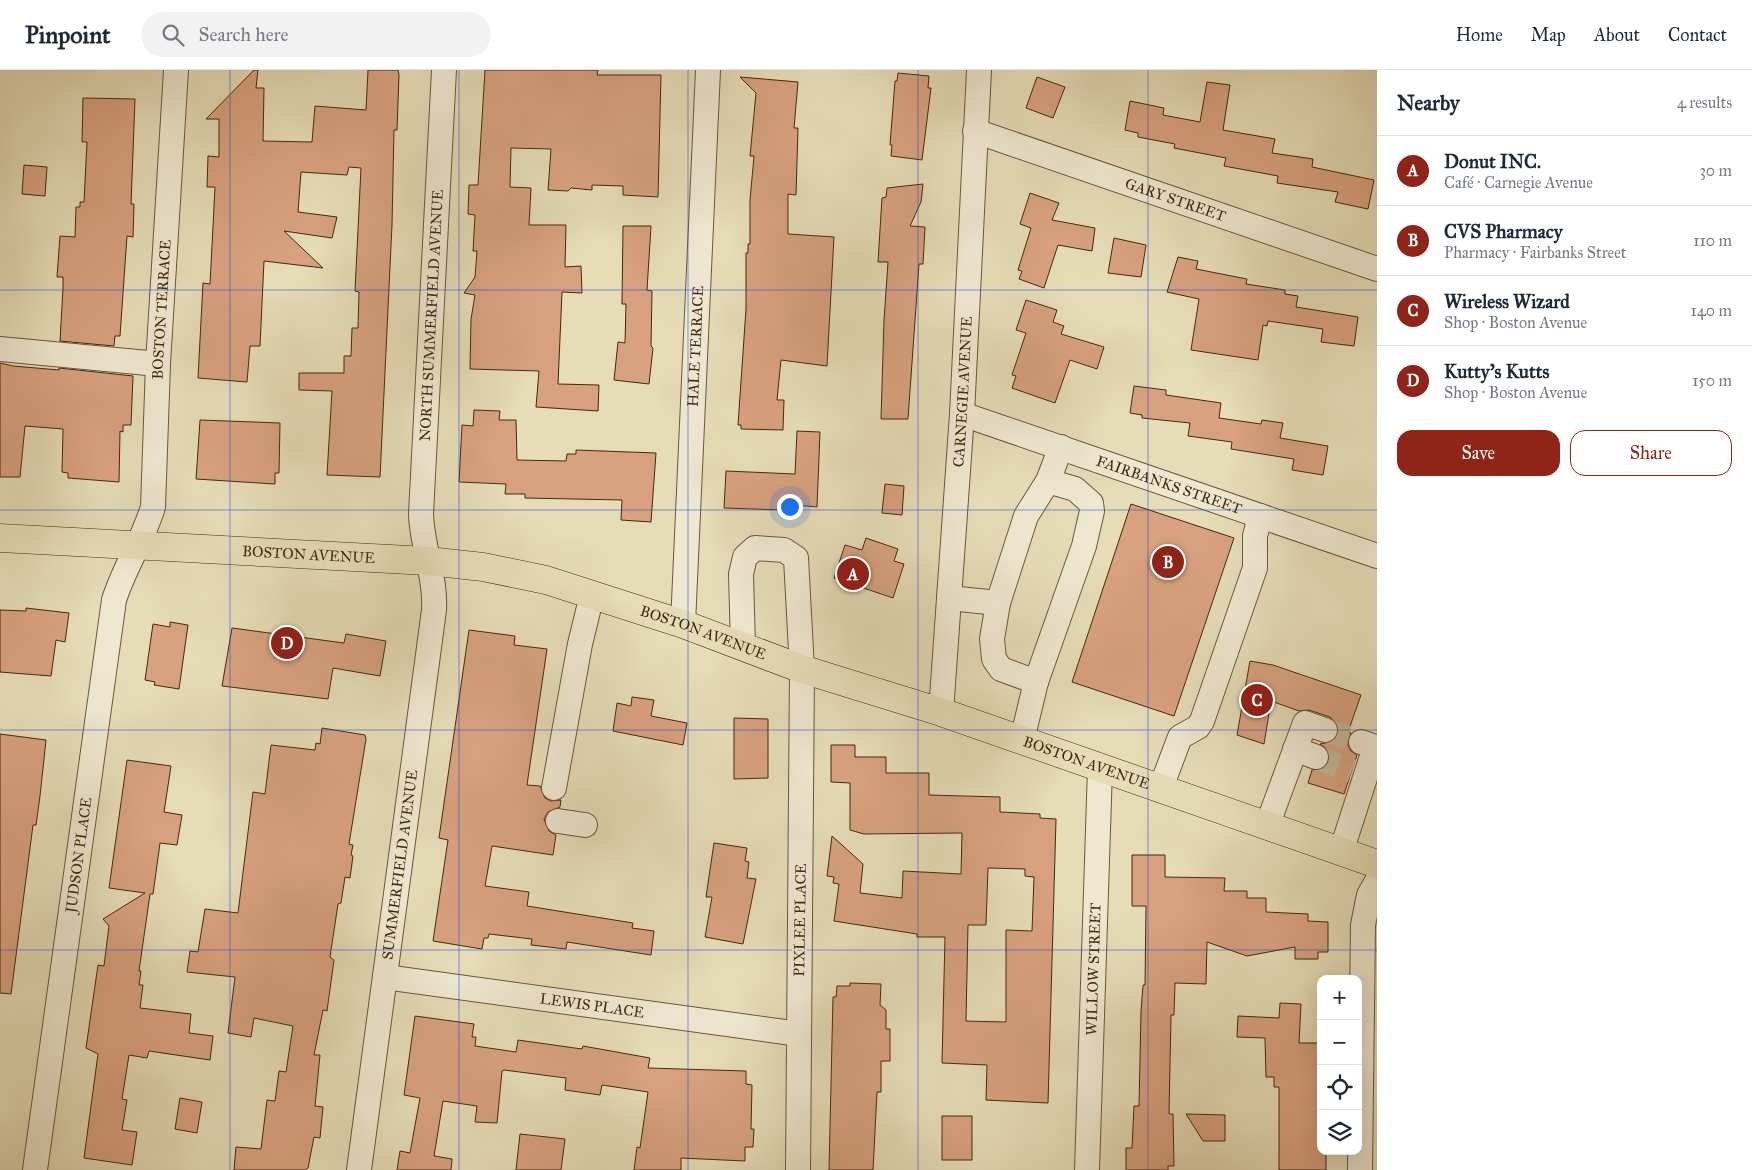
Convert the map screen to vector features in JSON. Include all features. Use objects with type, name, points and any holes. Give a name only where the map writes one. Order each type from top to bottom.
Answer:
[{"type":"main road","name":"BOSTON AVENUE","points":[[0,538],[138,547],[428,561],[483,568],[546,580],[684,624],[802,669],[941,712],[1160,790],[1377,864]]},
{"type":"street","name":"BOSTON TERRACE","points":[[138,547],[153,503],[158,364],[176,70]]},
{"type":"street","name":"NORTH SUMMERFIELD AVENUE","points":[[428,561],[421,528],[444,70]]},
{"type":"street","name":"HALE TERRACE","points":[[684,624],[708,70]]},
{"type":"street","name":"CARNEGIE AVENUE","points":[[941,712],[962,414],[979,70]]},
{"type":"street","name":"GARY STREET","points":[[975,131],[1377,269]]},
{"type":"street","points":[[0,349],[158,364]]},
{"type":"street","name":"FAIRBANKS STREET","points":[[962,414],[1377,556]]},
{"type":"street","points":[[1036,682],[1001,669],[994,660],[992,639],[998,603],[1026,516],[1048,480],[1061,447]]},
{"type":"street","points":[[1022,740],[1036,682],[1084,546],[1092,511],[1091,503],[1075,489],[1048,480]]},
{"type":"street","points":[[1160,790],[1180,737],[1198,727],[1202,722],[1225,659],[1255,568],[1255,536],[1260,516]]},
{"type":"street","name":"JUDSON PLACE","points":[[35,1170],[114,600],[126,568],[138,547]]},
{"type":"street","name":"PIXLEE PLACE","points":[[743,646],[741,574],[744,557],[755,548],[784,550],[796,558],[802,669],[798,1170]]},
{"type":"street","name":"SUMMERFIELD AVENUE","points":[[359,1170],[433,614],[435,594],[428,561]]},
{"type":"street","points":[[554,788],[580,644],[592,595]]},
{"type":"street","points":[[949,598],[998,603]]},
{"type":"street","points":[[1267,826],[1305,753],[1305,723],[1325,730]]},
{"type":"street","points":[[1341,852],[1365,775],[1371,743]]},
{"type":"street","name":"WILLOW STREET","points":[[1087,1170],[1100,768]]},
{"type":"street","points":[[558,821],[585,825]]},
{"type":"street","points":[[1360,1170],[1363,925],[1369,896],[1377,881]]},
{"type":"street","name":"LEWIS PLACE","points":[[385,978],[799,1034]]},
{"type":"building","points":[[254,70],[258,70],[256,88],[264,88],[263,141],[312,142],[315,106],[366,110],[368,70],[398,70],[397,130],[394,130],[392,225],[380,477],[327,475],[332,391],[299,390],[299,373],[344,373],[344,356],[351,356],[352,328],[358,328],[359,292],[355,291],[361,168],[349,167],[347,175],[301,172],[298,212],[337,217],[332,238],[284,231],[323,268],[264,261],[260,346],[250,346],[247,382],[198,378],[203,283],[210,284],[215,187],[207,187],[208,156],[219,157],[219,119],[206,119]]},
{"type":"building","points":[[485,70],[598,70],[597,75],[661,75],[658,197],[623,195],[623,186],[592,185],[592,190],[571,188],[568,191],[548,190],[551,149],[511,148],[510,187],[531,188],[529,225],[566,225],[565,267],[581,266],[582,293],[562,292],[558,384],[599,385],[598,411],[536,407],[539,371],[470,369],[471,319],[475,295],[464,293],[475,277],[477,251],[473,251],[475,215],[468,214],[469,185],[478,185]]},
{"type":"building","points":[[898,73],[929,76],[928,88],[931,88],[922,160],[891,156],[892,145],[890,145],[895,81],[897,81]]},
{"type":"building","points":[[740,77],[798,82],[794,128],[798,128],[796,195],[788,194],[788,234],[834,237],[827,366],[781,360],[777,400],[784,400],[783,430],[741,429],[741,425],[738,425],[746,309],[746,253],[748,253],[748,244],[750,244],[750,200],[754,156],[750,156],[756,93]]},
{"type":"building","points":[[1037,77],[1065,87],[1053,118],[1026,108]]},
{"type":"building","points":[[1207,82],[1230,85],[1223,130],[1275,139],[1272,153],[1313,159],[1312,167],[1374,180],[1368,209],[1335,202],[1338,192],[1277,183],[1278,176],[1224,166],[1226,158],[1174,148],[1175,144],[1138,137],[1138,133],[1125,130],[1130,101],[1164,108],[1163,115],[1200,122]]},
{"type":"building","points":[[83,98],[135,99],[131,204],[134,204],[133,237],[127,236],[120,336],[115,336],[114,346],[60,341],[63,277],[57,277],[60,236],[75,237],[76,207],[80,207],[80,202],[84,202],[87,142],[82,142]]},
{"type":"building","points":[[24,165],[47,167],[45,196],[22,194]]},
{"type":"building","points":[[923,184],[921,202],[910,226],[925,227],[923,264],[919,264],[908,419],[881,419],[888,262],[878,262],[882,198],[886,197],[887,188]]},
{"type":"building","points":[[1030,193],[1059,203],[1052,220],[1095,228],[1092,251],[1058,245],[1044,288],[1019,279],[1022,271],[1018,270],[1031,228],[1020,224]]},
{"type":"building","points":[[623,226],[651,226],[647,290],[652,291],[651,346],[653,348],[649,384],[614,380],[618,342],[625,343],[626,304],[622,304]]},
{"type":"building","points":[[1114,238],[1146,245],[1141,277],[1108,273]]},
{"type":"building","points":[[1178,257],[1198,261],[1196,269],[1247,279],[1246,284],[1285,290],[1285,294],[1298,296],[1296,307],[1358,317],[1354,346],[1321,342],[1323,329],[1268,321],[1267,326],[1263,325],[1258,360],[1191,350],[1199,299],[1167,292]]},
{"type":"building","points":[[1026,300],[1057,310],[1053,322],[1064,326],[1061,334],[1104,347],[1097,369],[1070,360],[1055,403],[1012,388],[1016,376],[1012,375],[1026,333],[1016,330]]},
{"type":"building","points":[[0,363],[13,366],[59,370],[59,368],[133,376],[131,425],[123,425],[123,432],[120,431],[119,482],[68,478],[68,473],[62,472],[63,429],[25,426],[20,477],[0,477]]},
{"type":"building","points":[[1134,386],[1166,390],[1166,395],[1221,403],[1219,418],[1261,424],[1262,420],[1283,423],[1280,438],[1328,446],[1323,475],[1292,470],[1294,459],[1231,449],[1232,442],[1188,436],[1190,423],[1142,418],[1142,415],[1130,413]]},
{"type":"building","points":[[474,410],[500,411],[499,420],[516,420],[517,460],[566,461],[567,454],[576,454],[576,450],[656,453],[651,522],[621,520],[622,500],[525,498],[525,494],[505,494],[506,484],[459,482],[462,425],[473,426]]},
{"type":"building","points":[[200,420],[280,423],[279,473],[275,473],[275,484],[196,479]]},
{"type":"building","points":[[797,431],[820,432],[817,507],[784,504],[783,510],[724,508],[726,471],[795,474]]},
{"type":"building","points":[[885,484],[904,486],[902,515],[882,513]]},
{"type":"building","points":[[1131,504],[1234,538],[1174,716],[1072,682]]},
{"type":"building","points":[[866,538],[898,549],[894,561],[904,564],[893,598],[834,578],[845,545],[862,550]]},
{"type":"building","points":[[26,608],[69,613],[65,642],[56,640],[51,676],[0,672],[0,610],[26,611]]},
{"type":"building","points":[[170,622],[188,625],[179,689],[154,685],[155,682],[145,680],[153,624],[170,627]]},
{"type":"building","points":[[232,628],[344,643],[346,634],[386,641],[380,676],[333,668],[328,699],[222,686]]},
{"type":"building","points":[[469,630],[515,636],[514,645],[547,649],[527,785],[540,786],[545,798],[551,801],[561,800],[560,807],[548,812],[544,819],[549,831],[556,835],[553,855],[492,846],[485,886],[529,892],[527,906],[633,923],[632,928],[654,931],[651,955],[567,942],[566,949],[531,945],[532,939],[489,934],[488,938],[484,938],[482,949],[433,941],[448,840],[439,838]]},
{"type":"building","points":[[1250,661],[1273,665],[1361,695],[1348,732],[1351,733],[1348,745],[1351,751],[1357,755],[1344,794],[1308,783],[1312,770],[1324,768],[1329,761],[1327,749],[1320,744],[1334,741],[1338,735],[1338,727],[1330,717],[1309,710],[1299,711],[1271,701],[1264,744],[1237,735]]},
{"type":"building","points":[[632,697],[654,700],[651,716],[687,723],[683,745],[613,731],[617,703],[631,706]]},
{"type":"building","points":[[734,718],[768,719],[768,778],[734,779]]},
{"type":"building","points":[[322,728],[365,735],[366,739],[349,844],[353,845],[350,878],[345,877],[341,903],[338,904],[330,957],[334,960],[327,1011],[323,1010],[314,1055],[320,1055],[315,1106],[323,1107],[320,1138],[314,1137],[308,1168],[305,1170],[234,1170],[236,1147],[261,1149],[267,1100],[275,1101],[279,1071],[286,1072],[293,1026],[254,1018],[251,1037],[228,1033],[235,977],[187,972],[190,951],[198,952],[205,909],[238,913],[253,792],[265,794],[271,745],[315,750],[316,743],[320,744]]},
{"type":"building","points":[[0,734],[46,740],[40,796],[36,825],[33,825],[11,994],[0,993]]},
{"type":"building","points":[[831,745],[855,745],[855,757],[886,757],[886,773],[929,773],[929,795],[1000,797],[1000,812],[1040,814],[1040,818],[1056,819],[1048,1103],[986,1100],[987,1065],[942,1063],[945,937],[917,937],[917,934],[834,921],[839,884],[833,883],[834,877],[827,876],[832,836],[863,864],[860,893],[902,898],[903,871],[961,874],[962,833],[864,834],[850,830],[850,783],[831,782]],"holes":[[[988,868],[1025,869],[1025,876],[1034,877],[1032,931],[1006,930],[1006,1022],[966,1021],[968,925],[986,925]]]},
{"type":"building","points":[[127,760],[171,766],[164,812],[182,815],[177,845],[160,843],[153,894],[150,894],[139,971],[141,971],[139,985],[143,985],[140,1008],[191,1014],[189,1033],[213,1036],[210,1060],[149,1051],[147,1058],[129,1055],[122,1099],[127,1100],[122,1130],[137,1132],[132,1165],[84,1158],[98,1054],[86,1048],[98,965],[104,966],[109,926],[103,919],[145,893],[109,888]]},
{"type":"building","points":[[714,843],[747,848],[745,861],[749,862],[747,878],[756,879],[743,944],[705,937],[712,897],[706,897]]},
{"type":"building","points":[[1132,855],[1165,855],[1165,877],[1225,878],[1224,891],[1247,891],[1247,898],[1266,898],[1266,912],[1308,914],[1308,921],[1328,922],[1328,952],[1318,952],[1318,959],[1295,959],[1295,947],[1247,956],[1207,942],[1206,984],[1175,983],[1174,1015],[1171,1015],[1169,1114],[1173,1114],[1174,1166],[1168,1166],[1168,1170],[1126,1170],[1126,1148],[1132,1148],[1134,1106],[1139,1106],[1141,1012],[1143,985],[1145,985],[1146,906],[1132,906]]},
{"type":"building","points":[[850,983],[881,984],[880,1005],[886,1010],[886,1029],[890,1029],[890,1061],[881,1061],[881,1092],[877,1092],[873,1170],[829,1170],[833,997],[836,997],[837,986],[850,986]]},
{"type":"building","points":[[1280,1003],[1301,1004],[1299,1043],[1317,1043],[1317,1155],[1326,1155],[1326,1170],[1279,1170],[1279,1087],[1274,1087],[1274,1077],[1266,1077],[1265,1038],[1237,1037],[1238,1016],[1279,1018]]},
{"type":"building","points":[[415,1016],[474,1024],[472,1037],[476,1037],[475,1046],[516,1052],[518,1040],[582,1049],[583,1046],[650,1058],[648,1068],[746,1071],[746,1084],[752,1085],[751,1129],[754,1129],[753,1147],[745,1147],[745,1161],[681,1158],[681,1170],[634,1170],[637,1147],[640,1148],[648,1092],[602,1085],[600,1095],[565,1090],[566,1078],[504,1070],[502,1071],[497,1123],[475,1122],[477,1106],[443,1101],[434,1156],[452,1159],[451,1170],[397,1170],[400,1151],[410,1153],[420,1098],[404,1095]]},
{"type":"building","points":[[180,1098],[202,1102],[197,1133],[175,1129]]},
{"type":"building","points":[[1186,1114],[1225,1115],[1225,1141],[1203,1141]]},
{"type":"building","points":[[942,1116],[972,1116],[972,1160],[942,1160]]},
{"type":"building","points":[[520,1134],[565,1139],[561,1170],[516,1170]]},
{"type":"tunnel","points":[[1325,730],[1361,742]]},
{"type":"tunnel","points":[[1316,757],[1352,771]]},
{"type":"place","name":"CVS Pharmacy","points":[[1168,562]]},
{"type":"place","name":"Donut INC.","points":[[853,574]]},
{"type":"place","name":"Kutty's Kutts","points":[[287,643]]},
{"type":"place","name":"Wireless Wizard","points":[[1257,700]]}]
